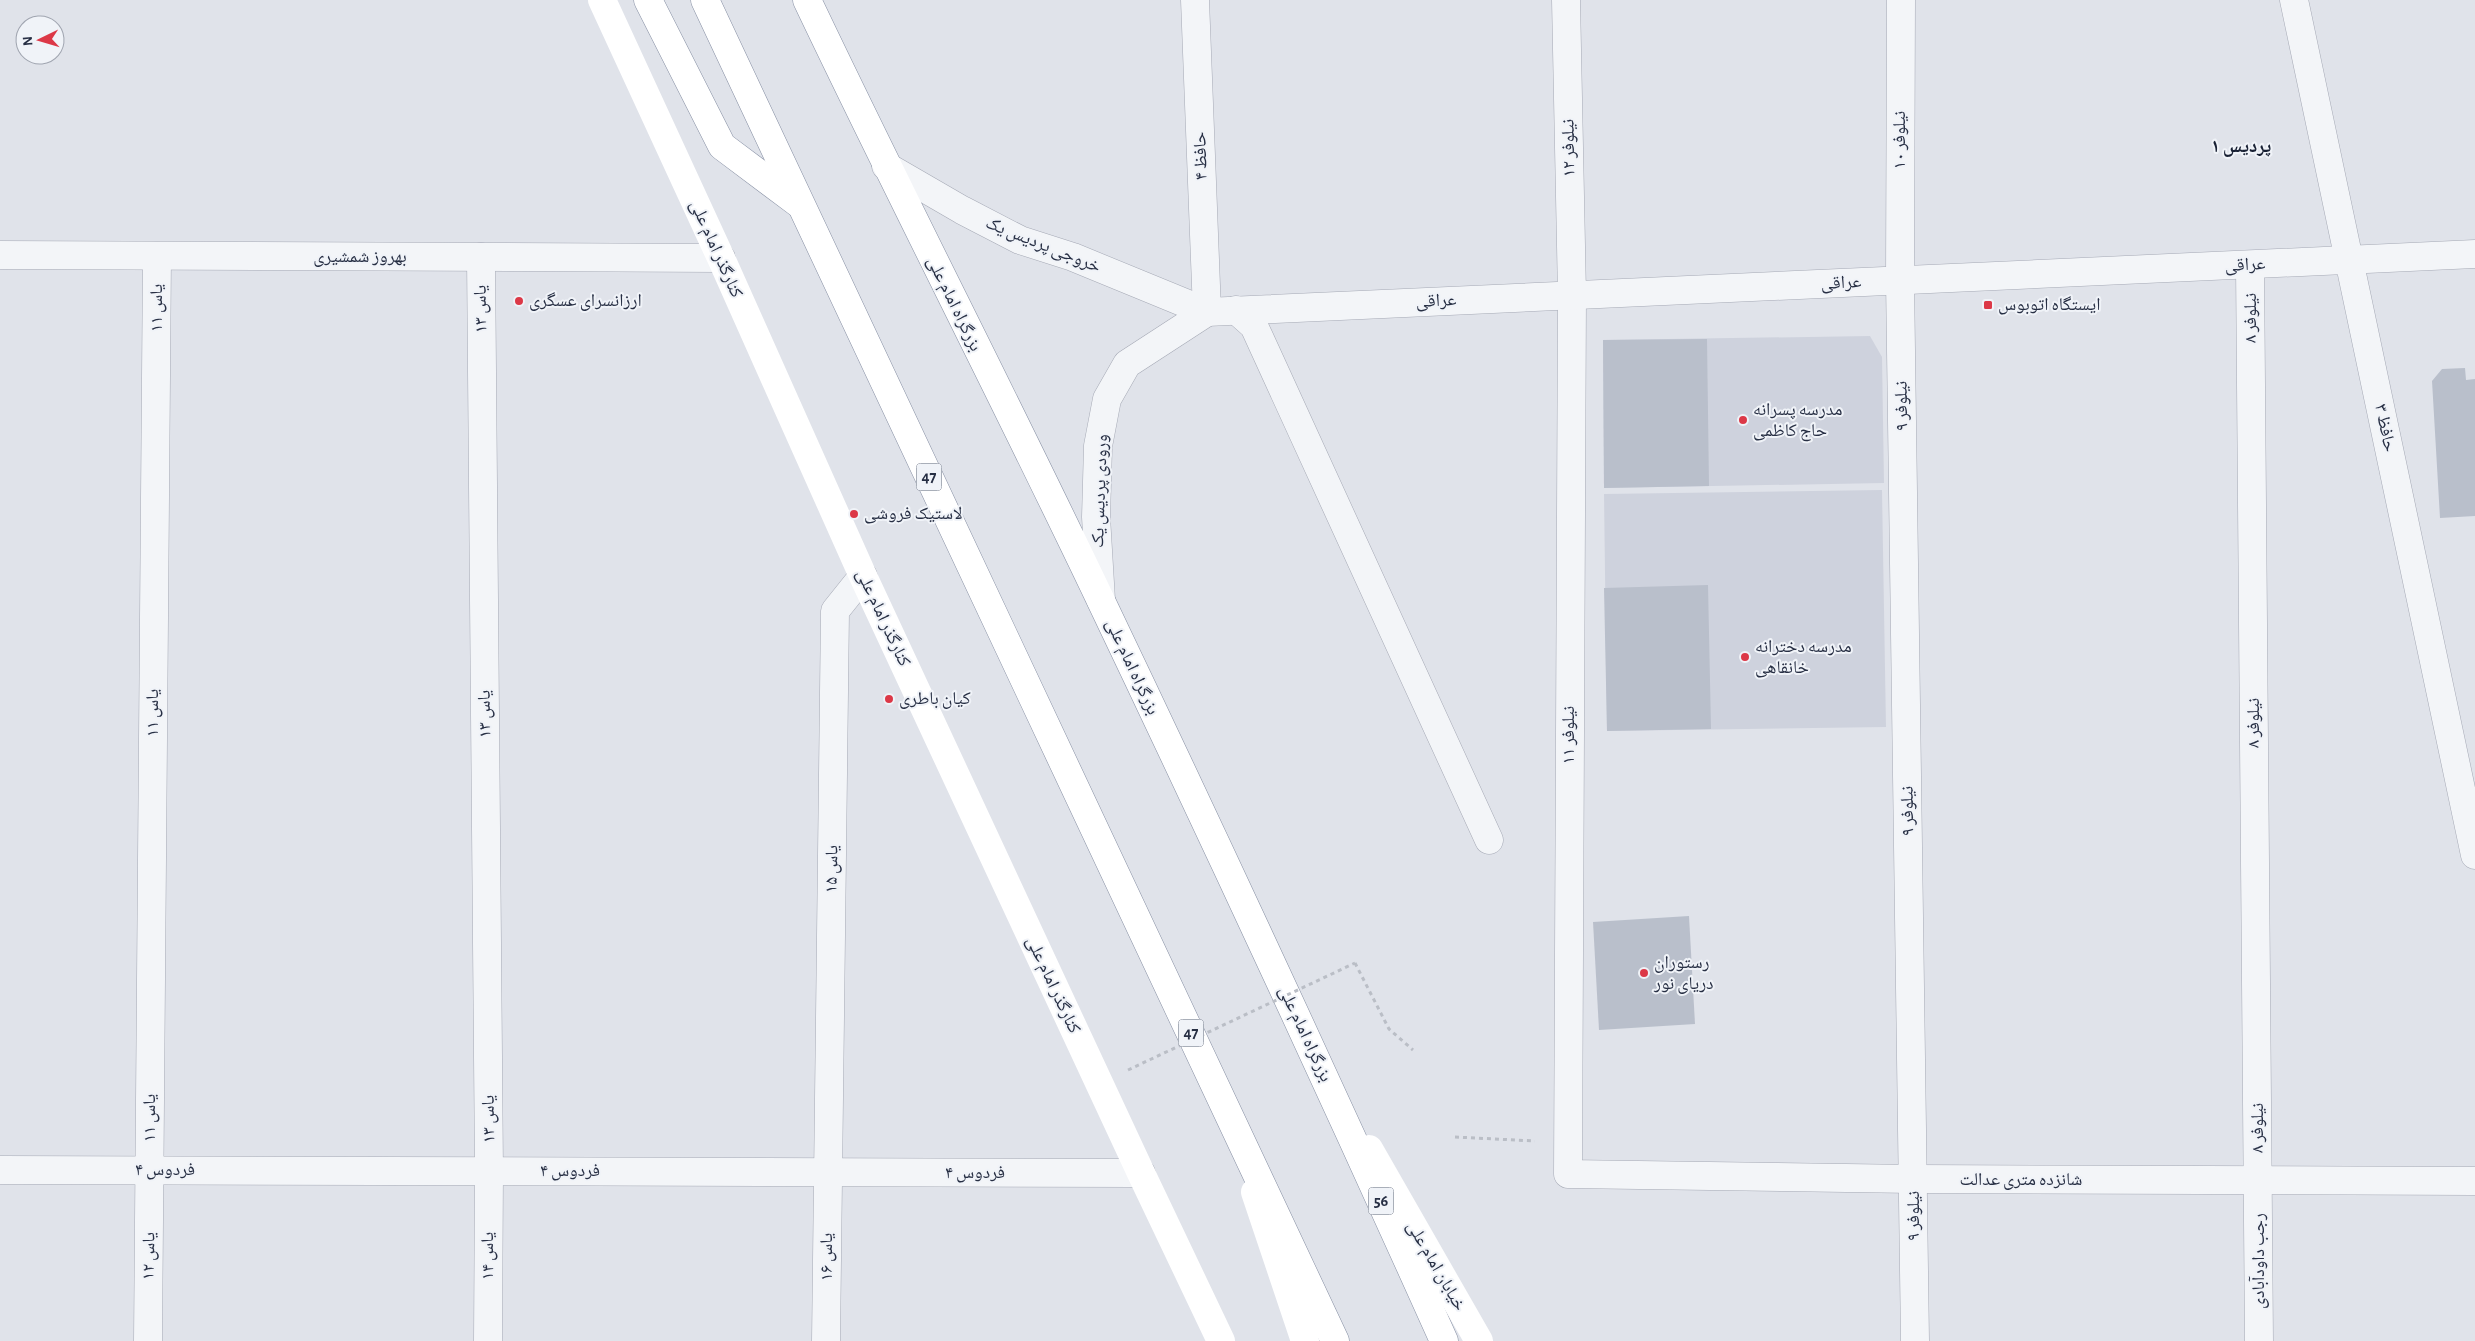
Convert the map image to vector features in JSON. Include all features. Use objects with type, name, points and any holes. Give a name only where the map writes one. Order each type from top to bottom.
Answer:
[{"type":"main road","name":"کنارگذر امام علی","points":[[602,0],[721,258],[863,576],[1218,1338]]},
{"type":"main road","points":[[648,0],[722,146],[802,206]]},
{"type":"main road","name":"47","points":[[705,0],[1228,1112],[1305,1341]]},
{"type":"main road","name":"بزرگراه امام علی","points":[[808,0],[886,166],[1101,600],[1318,1061],[1444,1341]]},
{"type":"main road","name":"خیابان امام علی","points":[[1318,1061],[1479,1341]]},
{"type":"main road","points":[[1228,1112],[1335,1341]]},
{"type":"street","name":"حافظ ۴","points":[[1196,0],[1206,312]]},
{"type":"street","name":"نیلوفر ۱۲","points":[[1566,0],[1572,295]]},
{"type":"street","name":"نیلوفر ۱۰","points":[[1900,0],[1900,280]]},
{"type":"street","name":"حافظ ۳","points":[[2294,0],[2475,855]]},
{"type":"street","name":"خروجی پردیس یک","points":[[886,166],[962,210],[1020,240],[1073,258],[1206,312]]},
{"type":"street","name":"عراقی","points":[[1206,312],[2475,254]]},
{"type":"street","name":"بهروز شمشیری","points":[[0,255],[721,258]]},
{"type":"street","name":"یاس ۱۱","points":[[149,1170],[157,256]]},
{"type":"street","name":"یاس ۱۳","points":[[481,257],[489,1171]]},
{"type":"street","name":"نیلوفر ۸","points":[[2250,264],[2258,1181]]},
{"type":"street","name":"نیلوفر ۹","points":[[1900,280],[1915,1341]]},
{"type":"street","name":"نیلوفر ۱۱","points":[[1568,1174],[1572,295]]},
{"type":"street","points":[[1236,310],[1254,326],[1489,840]]},
{"type":"street","name":"ورودی پردیس یک","points":[[1101,600],[1096,517],[1098,446],[1107,399],[1127,364],[1206,312]]},
{"type":"street","name":"یاس ۱۵","points":[[827,1172],[836,611],[863,576]]},
{"type":"street","name":"فردوس ۴","points":[[0,1170],[1140,1173]]},
{"type":"street","name":"یاس ۱۲","points":[[148,1341],[149,1170]]},
{"type":"street","name":"یاس ۱۴","points":[[488,1341],[489,1171]]},
{"type":"street","name":"یاس ۱۶","points":[[826,1341],[827,1172]]},
{"type":"street","name":"شانزده متری عدالت","points":[[1568,1174],[1914,1179],[2475,1181]]},
{"type":"street","name":"رجب داودآبادی","points":[[2258,1181],[2259,1341]]},
{"type":"path","points":[[1128,1070],[1355,963],[1389,1029],[1412,1050]]},
{"type":"path","points":[[1455,1137],[1567,1142]]},
{"type":"shaded area","name":"مدرسه پسرانه حاج کاظمی","points":[[1870,336],[1882,357],[1884,483],[1604,488],[1603,340]]},
{"type":"shaded area","name":"مدرسه دخترانه خانقاهی","points":[[1882,490],[1886,727],[1607,731],[1604,494]]},
{"type":"building","points":[[1707,339],[1709,486],[1604,488],[1603,340]]},
{"type":"building","points":[[2465,368],[2466,380],[2475,379],[2475,516],[2440,518],[2432,381],[2442,369]]},
{"type":"building","points":[[1708,585],[1711,729],[1607,731],[1604,588]]},
{"type":"building","name":"رستوران دریای نور","points":[[1689,916],[1695,1024],[1599,1030],[1593,922]]},
{"type":"place","name":"ارزانسرای عسگری","points":[[519,301]]},
{"type":"place","name":"ایستگاه اتوبوس","points":[[1988,305]]},
{"type":"place","name":"مدرسه پسرانه حاج کاظمی","points":[[1743,420]]},
{"type":"place","name":"لاستیک فروشی","points":[[854,514]]},
{"type":"place","name":"مدرسه دخترانه خانقاهی","points":[[1745,657]]},
{"type":"place","name":"کیان باطری","points":[[889,699]]},
{"type":"place","name":"رستوران دریای نور","points":[[1644,973]]},
{"type":"district","name":"پردیس ۱","points":[[2241,146]]}]
